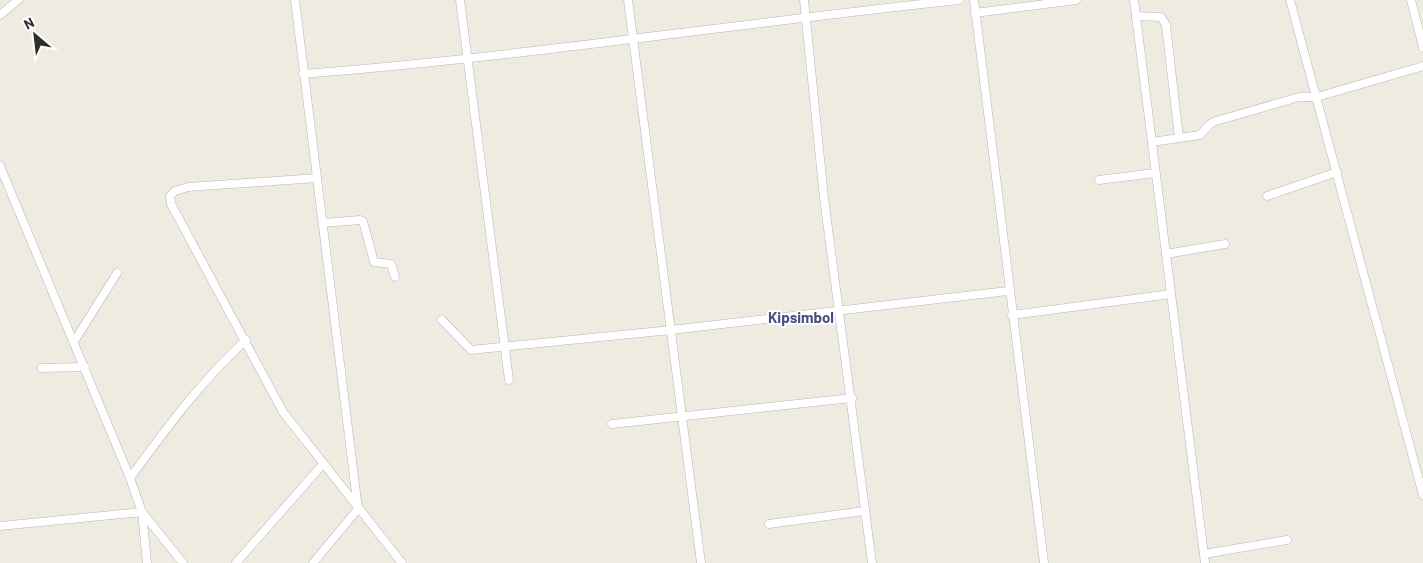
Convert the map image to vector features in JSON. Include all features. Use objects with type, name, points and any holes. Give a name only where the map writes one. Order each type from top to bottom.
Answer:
[{"type":"street","points":[[0,15],[18,0]]},
{"type":"street","points":[[295,0],[358,509],[313,563]]},
{"type":"street","points":[[460,0],[509,380]]},
{"type":"street","points":[[628,0],[701,563]]},
{"type":"street","points":[[804,0],[824,198],[852,398],[864,511],[872,563]]},
{"type":"street","points":[[303,74],[468,58],[806,16],[959,0]]},
{"type":"street","points":[[974,0],[1008,291],[1044,563]]},
{"type":"street","points":[[975,13],[1076,0]]},
{"type":"street","points":[[1134,0],[1205,563]]},
{"type":"street","points":[[1290,0],[1423,495]]},
{"type":"street","points":[[1411,0],[1423,47]]},
{"type":"street","points":[[1136,16],[1161,17],[1166,25],[1179,138]]},
{"type":"street","points":[[1152,142],[1200,135],[1210,124],[1216,121],[1299,97],[1317,97],[1423,66]]},
{"type":"street","points":[[0,166],[130,478],[142,512],[147,563]]},
{"type":"street","points":[[1267,196],[1337,172]]},
{"type":"street","points":[[1099,180],[1156,173]]},
{"type":"street","points":[[317,178],[188,187],[175,191],[170,196],[171,204],[246,340],[270,391],[283,412],[402,563]]},
{"type":"street","points":[[323,223],[363,221],[374,262],[392,264],[395,277]]},
{"type":"street","points":[[1166,254],[1225,244]]},
{"type":"street","points":[[74,340],[117,273]]},
{"type":"street","points":[[442,320],[453,329],[467,349],[506,347],[671,330],[840,308],[1008,291]]},
{"type":"street","points":[[1012,315],[1172,294]]},
{"type":"street","points":[[130,478],[171,421],[217,366],[246,340]]},
{"type":"street","points":[[42,368],[85,367]]},
{"type":"street","points":[[612,424],[852,398]]},
{"type":"street","points":[[236,563],[323,464]]},
{"type":"street","points":[[769,524],[864,511]]},
{"type":"street","points":[[0,526],[142,512]]},
{"type":"street","points":[[142,512],[183,563]]},
{"type":"street","points":[[1204,554],[1287,540]]},
{"type":"district","name":"Kipsimbol","points":[[801,317]]}]
